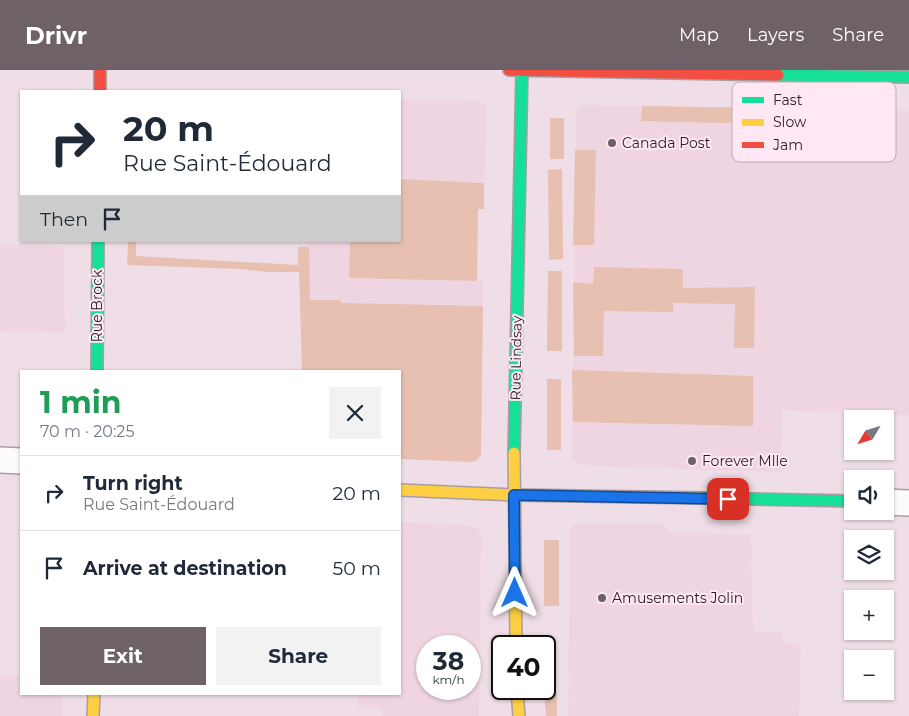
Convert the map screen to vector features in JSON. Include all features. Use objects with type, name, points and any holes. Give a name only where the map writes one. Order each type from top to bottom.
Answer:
[{"type":"street","points":[[100,70],[100,90]]},
{"type":"street","points":[[509,70],[909,77]]},
{"type":"street","name":"Rue Lindsay","points":[[516,635],[514,495],[522,70]]},
{"type":"street","name":"Rue Brock","points":[[97,370],[98,242]]},
{"type":"street","points":[[0,460],[20,461]]},
{"type":"street","points":[[401,490],[514,495],[844,502]]},
{"type":"street","points":[[894,502],[909,503]]},
{"type":"street","points":[[93,716],[94,695]]},
{"type":"street","points":[[518,700],[519,716]]},
{"type":"shaded area","points":[[401,100],[479,101],[484,105],[487,112],[484,183],[401,179]]},
{"type":"shaded area","points":[[582,105],[732,108],[732,162],[896,162],[896,111],[909,111],[909,415],[894,414],[894,410],[844,410],[844,412],[782,410],[781,472],[598,466],[579,464],[572,460],[576,112]]},
{"type":"shaded area","points":[[642,106],[732,107],[732,123],[641,121]]},
{"type":"shaded area","points":[[550,118],[564,118],[564,159],[550,159]]},
{"type":"shaded area","points":[[575,150],[596,150],[594,245],[573,245]]},
{"type":"shaded area","points":[[562,169],[563,259],[549,260],[548,170]]},
{"type":"shaded area","points":[[401,179],[484,183],[484,209],[478,209],[477,281],[349,278],[350,242],[401,242]]},
{"type":"shaded area","points":[[128,242],[136,242],[136,256],[298,265],[298,247],[309,247],[310,300],[341,300],[341,303],[483,306],[481,455],[476,461],[470,462],[401,459],[401,370],[302,370],[299,272],[127,265]]},
{"type":"shaded area","points":[[309,242],[350,242],[349,278],[483,281],[483,306],[309,304]]},
{"type":"shaded area","points":[[0,244],[64,247],[65,333],[0,331]]},
{"type":"shaded area","points":[[594,267],[683,269],[683,288],[755,287],[754,348],[734,348],[735,304],[673,303],[673,312],[604,311],[603,356],[574,356],[573,282],[593,284]]},
{"type":"shaded area","points":[[548,271],[562,271],[562,351],[547,351]]},
{"type":"shaded area","points":[[572,370],[753,376],[753,426],[573,422]]},
{"type":"shaded area","points":[[547,379],[561,379],[561,450],[547,450]]},
{"type":"shaded area","points":[[401,522],[474,526],[478,529],[481,537],[480,635],[416,635],[416,700],[479,700],[479,716],[382,716],[382,708],[358,708],[358,695],[401,695]]},
{"type":"shaded area","points":[[576,523],[661,523],[671,532],[751,534],[753,632],[782,633],[783,643],[801,644],[799,716],[568,716],[570,528]]},
{"type":"shaded area","points":[[544,540],[559,540],[559,606],[544,606]]},
{"type":"shaded area","points":[[0,676],[20,676],[20,695],[62,695],[62,716],[0,716]]},
{"type":"shaded area","points":[[557,694],[557,716],[546,716],[545,700],[556,700]]},
{"type":"traffic: fast","points":[[514,453],[522,70]]},
{"type":"traffic: fast","points":[[778,75],[909,77]]},
{"type":"traffic: fast","points":[[97,370],[98,242]]},
{"type":"traffic: fast","points":[[706,498],[844,501]]},
{"type":"traffic: slow","points":[[514,453],[516,635]]},
{"type":"traffic: slow","points":[[401,490],[514,495],[706,498]]},
{"type":"traffic: slow","points":[[93,716],[94,695]]},
{"type":"traffic: slow","points":[[518,700],[519,716]]},
{"type":"traffic: jam","points":[[100,70],[100,90]]},
{"type":"traffic: jam","points":[[509,70],[778,75]]},
{"type":"place","name":"Canada Post","points":[[612,143]]},
{"type":"place","name":"Forever Mlle","points":[[692,461]]},
{"type":"place","name":"Amusements Jolin","points":[[602,598]]},
{"type":"route","points":[[515,593],[514,495],[728,499]]}]
